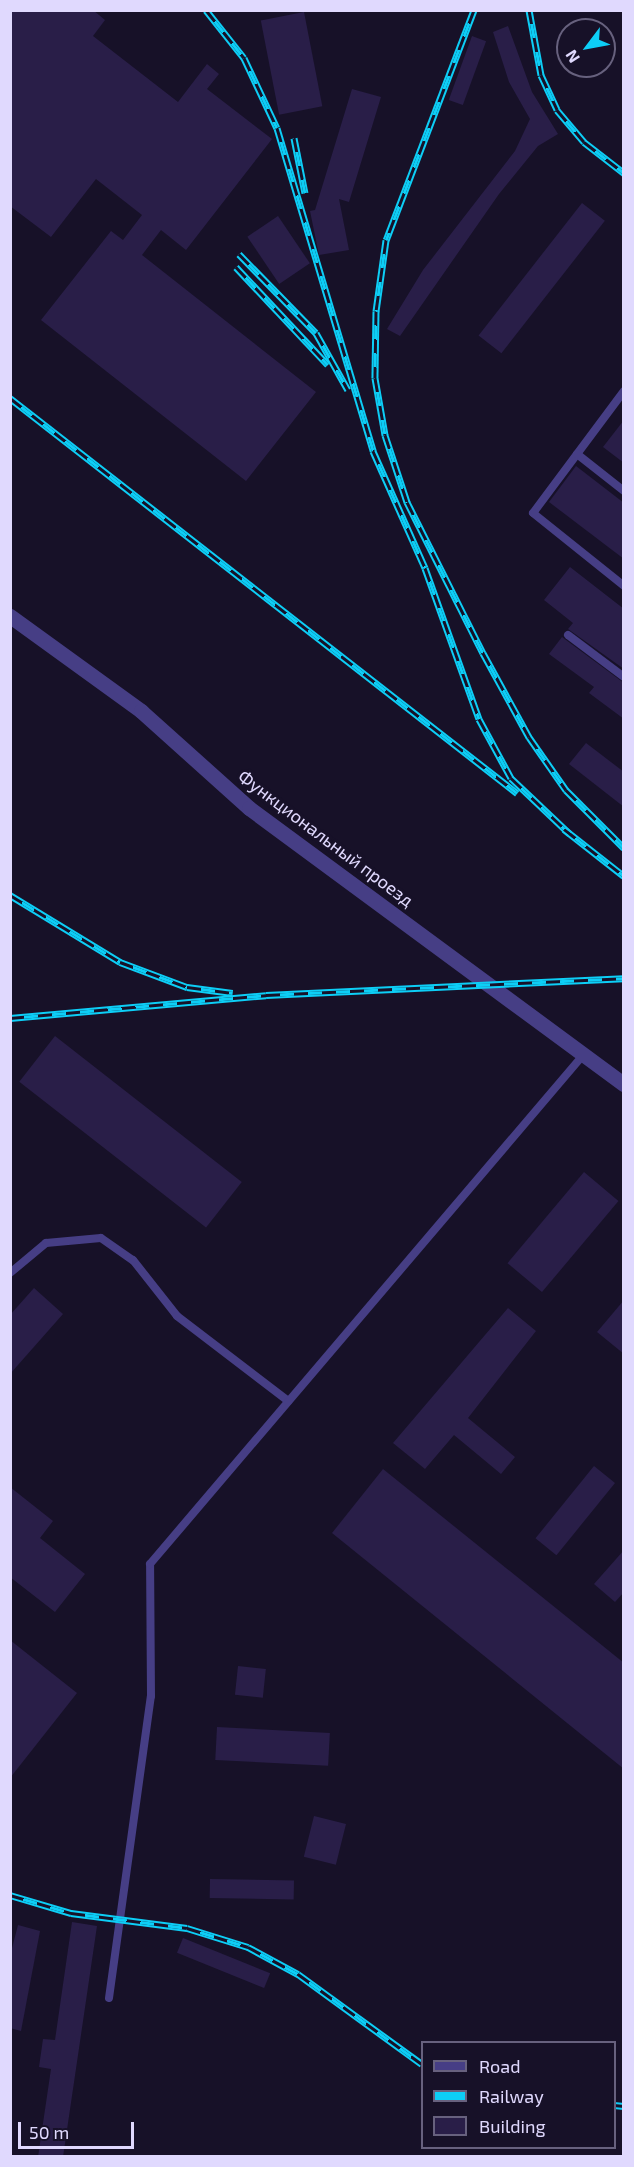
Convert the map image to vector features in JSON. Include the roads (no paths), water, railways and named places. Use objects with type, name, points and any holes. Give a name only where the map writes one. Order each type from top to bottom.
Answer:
[{"type":"street","name":"Функциональный проезд","points":[[10,616],[141,711],[249,808],[624,1084]]},
{"type":"lane","points":[[624,391],[533,513],[624,586]]},
{"type":"lane","points":[[577,454],[624,491]]},
{"type":"lane","points":[[568,636],[624,677]]},
{"type":"lane","points":[[109,1998],[151,1695],[150,1564],[584,1054]]},
{"type":"lane","points":[[10,1273],[46,1243],[101,1238],[139,1266],[177,1316],[288,1401]]},
{"type":"railway","points":[[206,10],[244,58],[277,128],[373,451],[425,568],[479,719],[511,778],[570,834]]},
{"type":"railway","points":[[474,10],[386,240],[376,311],[375,378],[385,435],[407,502],[483,653],[529,737],[566,790],[624,848]]},
{"type":"railway","points":[[529,10],[541,75],[557,110],[584,142],[624,173]]},
{"type":"railway","points":[[294,138],[305,193]]},
{"type":"railway","points":[[239,254],[316,333],[348,390]]},
{"type":"railway","points":[[236,267],[328,365]]},
{"type":"railway","points":[[10,398],[517,793]]},
{"type":"railway","points":[[564,829],[624,876]]},
{"type":"railway","points":[[10,895],[120,962],[187,987],[233,993]]},
{"type":"railway","points":[[10,1018],[266,995],[624,978]]},
{"type":"railway","points":[[10,1895],[71,1913],[187,1928],[248,1947],[298,1974],[421,2063]]},
{"type":"railway","points":[[616,2105],[624,2106]]}]
